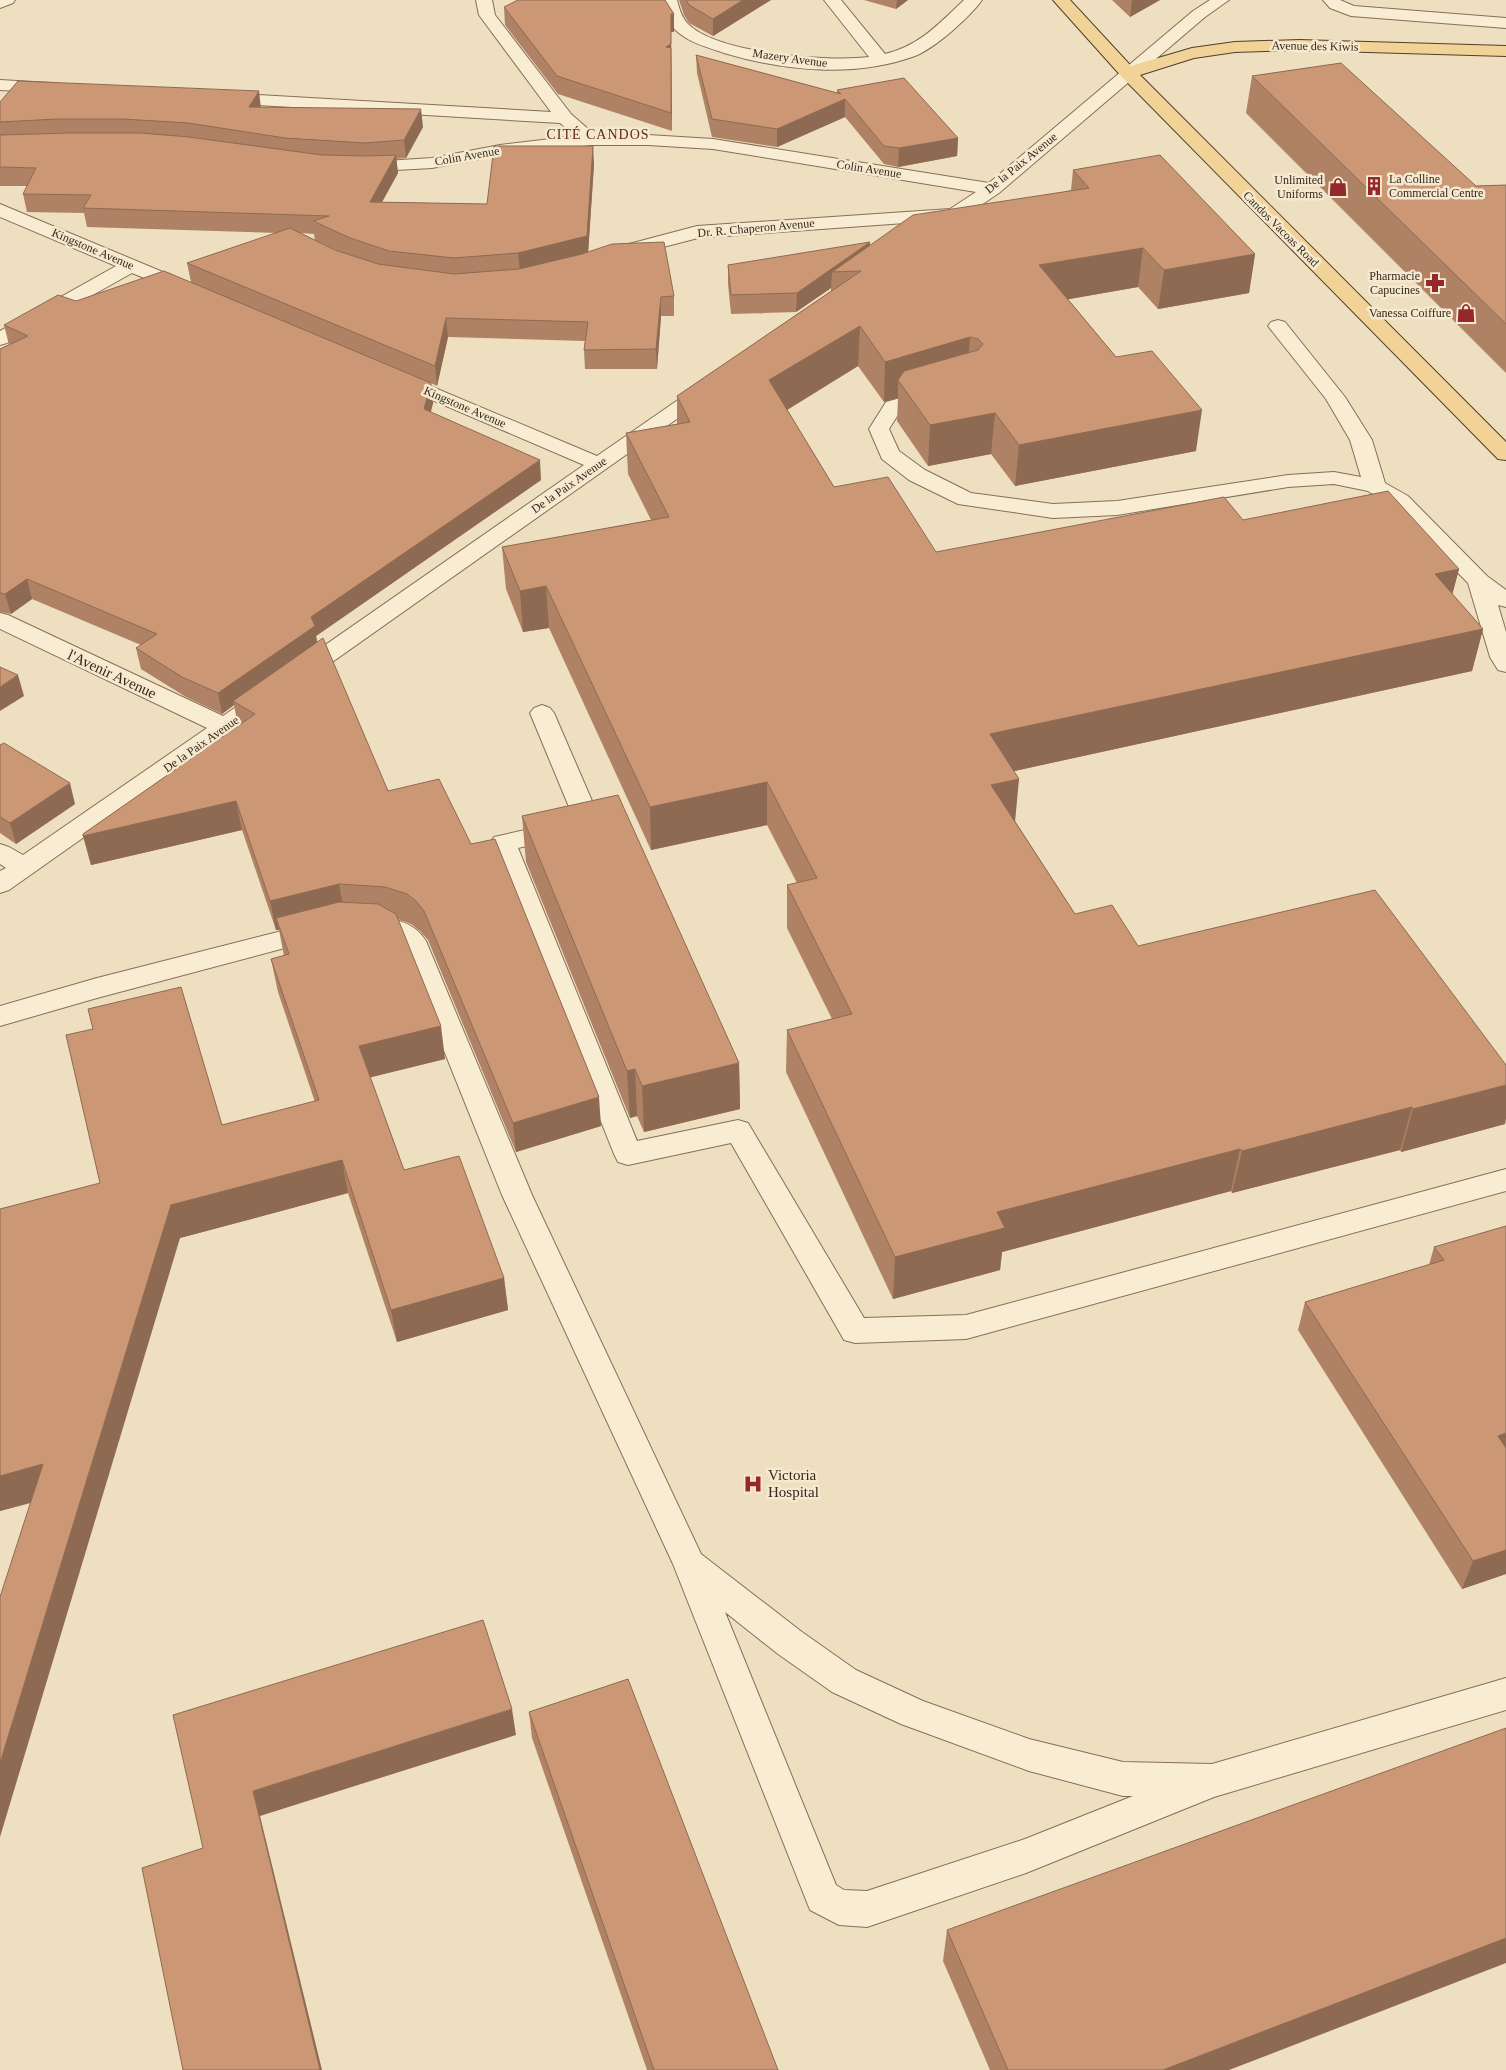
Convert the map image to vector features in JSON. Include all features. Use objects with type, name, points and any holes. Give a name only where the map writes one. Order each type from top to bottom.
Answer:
[{"type":"main road","name":"Candos Vacoas Road","points":[[1060,0],[1128,73],[1506,454]]},
{"type":"main road","name":"Avenue des Kiwis","points":[[1128,73],[1192,53],[1234,47],[1299,45],[1506,51]]},
{"type":"street","points":[[0,4],[7,0]]},
{"type":"street","points":[[484,0],[487,15],[565,118],[592,140]]},
{"type":"street","name":"Mazery Avenue","points":[[669,0],[674,16],[684,29],[712,43],[748,53],[795,62],[837,64],[881,60],[912,51],[926,43],[974,0]]},
{"type":"street","points":[[832,0],[881,60]]},
{"type":"street","name":"De la Paix Avenue","points":[[914,242],[992,189],[1199,14],[1221,0]]},
{"type":"street","points":[[1331,0],[1336,5],[1351,12],[1506,22]]},
{"type":"street","points":[[1460,4],[1506,22]]},
{"type":"street","points":[[0,85],[67,89]]},
{"type":"street","points":[[211,98],[565,118]]},
{"type":"street","name":"Colin Avenue","points":[[340,166],[367,168],[432,162],[500,150],[592,140],[648,140],[713,144],[992,189]]},
{"type":"street","name":"Kingstone Avenue","points":[[0,210],[205,297]]},
{"type":"street","name":"Dr. R. Chaperon Avenue","points":[[603,258],[646,244],[697,232],[954,214]]},
{"type":"street","points":[[0,339],[131,266]]},
{"type":"street","points":[[1278,326],[1335,397],[1348,418],[1361,440],[1375,486]]},
{"type":"street","name":"Kingstone Avenue","points":[[379,371],[599,464]]},
{"type":"street","name":"De la Paix Avenue","points":[[0,884],[720,379]]},
{"type":"street","points":[[950,391],[893,406],[880,429],[890,454],[917,475],[966,499],[1053,511],[1117,508],[1288,481],[1334,478],[1375,486],[1400,501],[1479,581],[1506,600]]},
{"type":"street","points":[[1479,581],[1506,665]]},
{"type":"street","name":"l'Avenir Avenue","points":[[0,620],[224,727]]},
{"type":"street","points":[[542,713],[589,824],[504,843],[628,1154],[738,1131],[855,1331],[966,1327],[1506,1180]]},
{"type":"street","points":[[0,853],[24,867]]},
{"type":"street","points":[[0,1016],[97,988],[344,924],[390,926],[413,941],[517,1195],[688,1564],[823,1896],[839,1907],[867,1909],[1026,1856],[1212,1781],[1506,1694]]},
{"type":"street","points":[[688,1564],[790,1643],[844,1681],[913,1713],[1029,1755],[1123,1779],[1212,1781]]},
{"type":"building","points":[[518,0],[665,0],[674,14],[671,14],[671,44],[666,47],[671,48],[671,113],[557,76],[504,7]]},
{"type":"building","points":[[686,0],[743,0],[713,19],[689,5]]},
{"type":"building","points":[[696,55],[841,94],[837,90],[904,78],[958,138],[899,148],[884,146],[845,99],[777,129],[712,119]]},
{"type":"building","points":[[1341,63],[1476,186],[1506,185],[1506,324],[1252,76]]},
{"type":"building","points":[[18,81],[259,91],[249,107],[421,109],[404,140],[365,143],[285,138],[188,123],[123,119],[57,119],[0,122],[0,102]]},
{"type":"building","points":[[141,133],[189,137],[322,155],[396,155],[370,202],[487,204],[494,146],[593,146],[587,236],[518,253],[454,258],[389,251],[350,238],[313,221],[329,216],[83,208],[91,195],[23,194],[36,168],[0,167],[0,135]]},
{"type":"building","points":[[1160,155],[1255,254],[1164,270],[1143,248],[1039,265],[1116,357],[1152,351],[1202,410],[1019,445],[995,413],[930,425],[898,380],[904,371],[978,350],[983,344],[978,339],[970,337],[885,362],[860,326],[769,380],[834,487],[888,477],[936,552],[1224,497],[1243,520],[1388,491],[1459,569],[1435,574],[1483,629],[990,734],[1019,779],[991,785],[1075,914],[1112,905],[1138,946],[1375,890],[1506,1065],[1506,1085],[1242,1151],[1240,1149],[997,1212],[1005,1228],[895,1257],[787,1030],[852,1014],[787,885],[817,878],[767,782],[650,807],[546,586],[520,591],[502,547],[669,517],[626,433],[690,422],[677,396],[861,271],[832,272],[913,215],[1089,188],[1073,170]]},
{"type":"building","points":[[290,228],[335,250],[378,264],[454,274],[519,269],[582,254],[612,244],[664,242],[674,296],[661,297],[656,349],[584,350],[588,322],[446,318],[435,366],[187,263]]},
{"type":"building","points":[[870,242],[797,293],[731,295],[728,265]]},
{"type":"building","points":[[164,271],[431,383],[424,409],[540,460],[311,617],[315,626],[218,693],[182,677],[136,648],[157,634],[27,579],[5,594],[0,593],[0,349],[28,336],[4,325],[58,295],[76,301]]},
{"type":"building","points":[[323,638],[388,791],[439,779],[471,844],[495,839],[599,1097],[513,1123],[424,911],[416,901],[407,894],[385,887],[339,884],[270,901],[236,801],[83,836],[83,834],[255,714],[233,701]]},
{"type":"building","points":[[0,667],[18,675],[0,687]]},
{"type":"building","points":[[4,743],[70,783],[10,823],[0,817],[0,745]]},
{"type":"building","points":[[618,795],[739,1063],[642,1086],[635,1069],[627,1071],[522,816]]},
{"type":"building","points":[[339,902],[378,904],[396,914],[441,1026],[359,1046],[404,1170],[459,1156],[504,1278],[391,1310],[342,1160],[171,1205],[0,1763],[0,1597],[43,1464],[0,1476],[0,1209],[100,1183],[66,1035],[93,1029],[88,1009],[181,987],[222,1125],[319,1100],[271,959],[289,954],[276,918]]},
{"type":"building","points":[[1506,1226],[1506,1433],[1498,1436],[1506,1448],[1506,1550],[1473,1561],[1305,1302],[1444,1260],[1434,1247]]},
{"type":"building","points":[[483,1620],[512,1709],[253,1791],[320,2070],[183,2070],[142,1868],[203,1848],[173,1715]]},
{"type":"building","points":[[628,1679],[778,2070],[654,2070],[529,1712]]},
{"type":"building","points":[[1506,1728],[1506,1938],[1163,2070],[1008,2070],[947,1930]]},
{"type":"place","name":"La Colline Commercial Centre","points":[[1374,186]]},
{"type":"place","name":"Unlimited Uniforms","points":[[1338,187]]},
{"type":"place","name":"Pharmacie Capucines","points":[[1435,283]]},
{"type":"place","name":"Vanessa Coiffure","points":[[1466,313]]},
{"type":"place","name":"Victoria Hospital","points":[[753,1484]]},
{"type":"district","name":"CITÉ CANDOS","points":[[598,134]]}]
